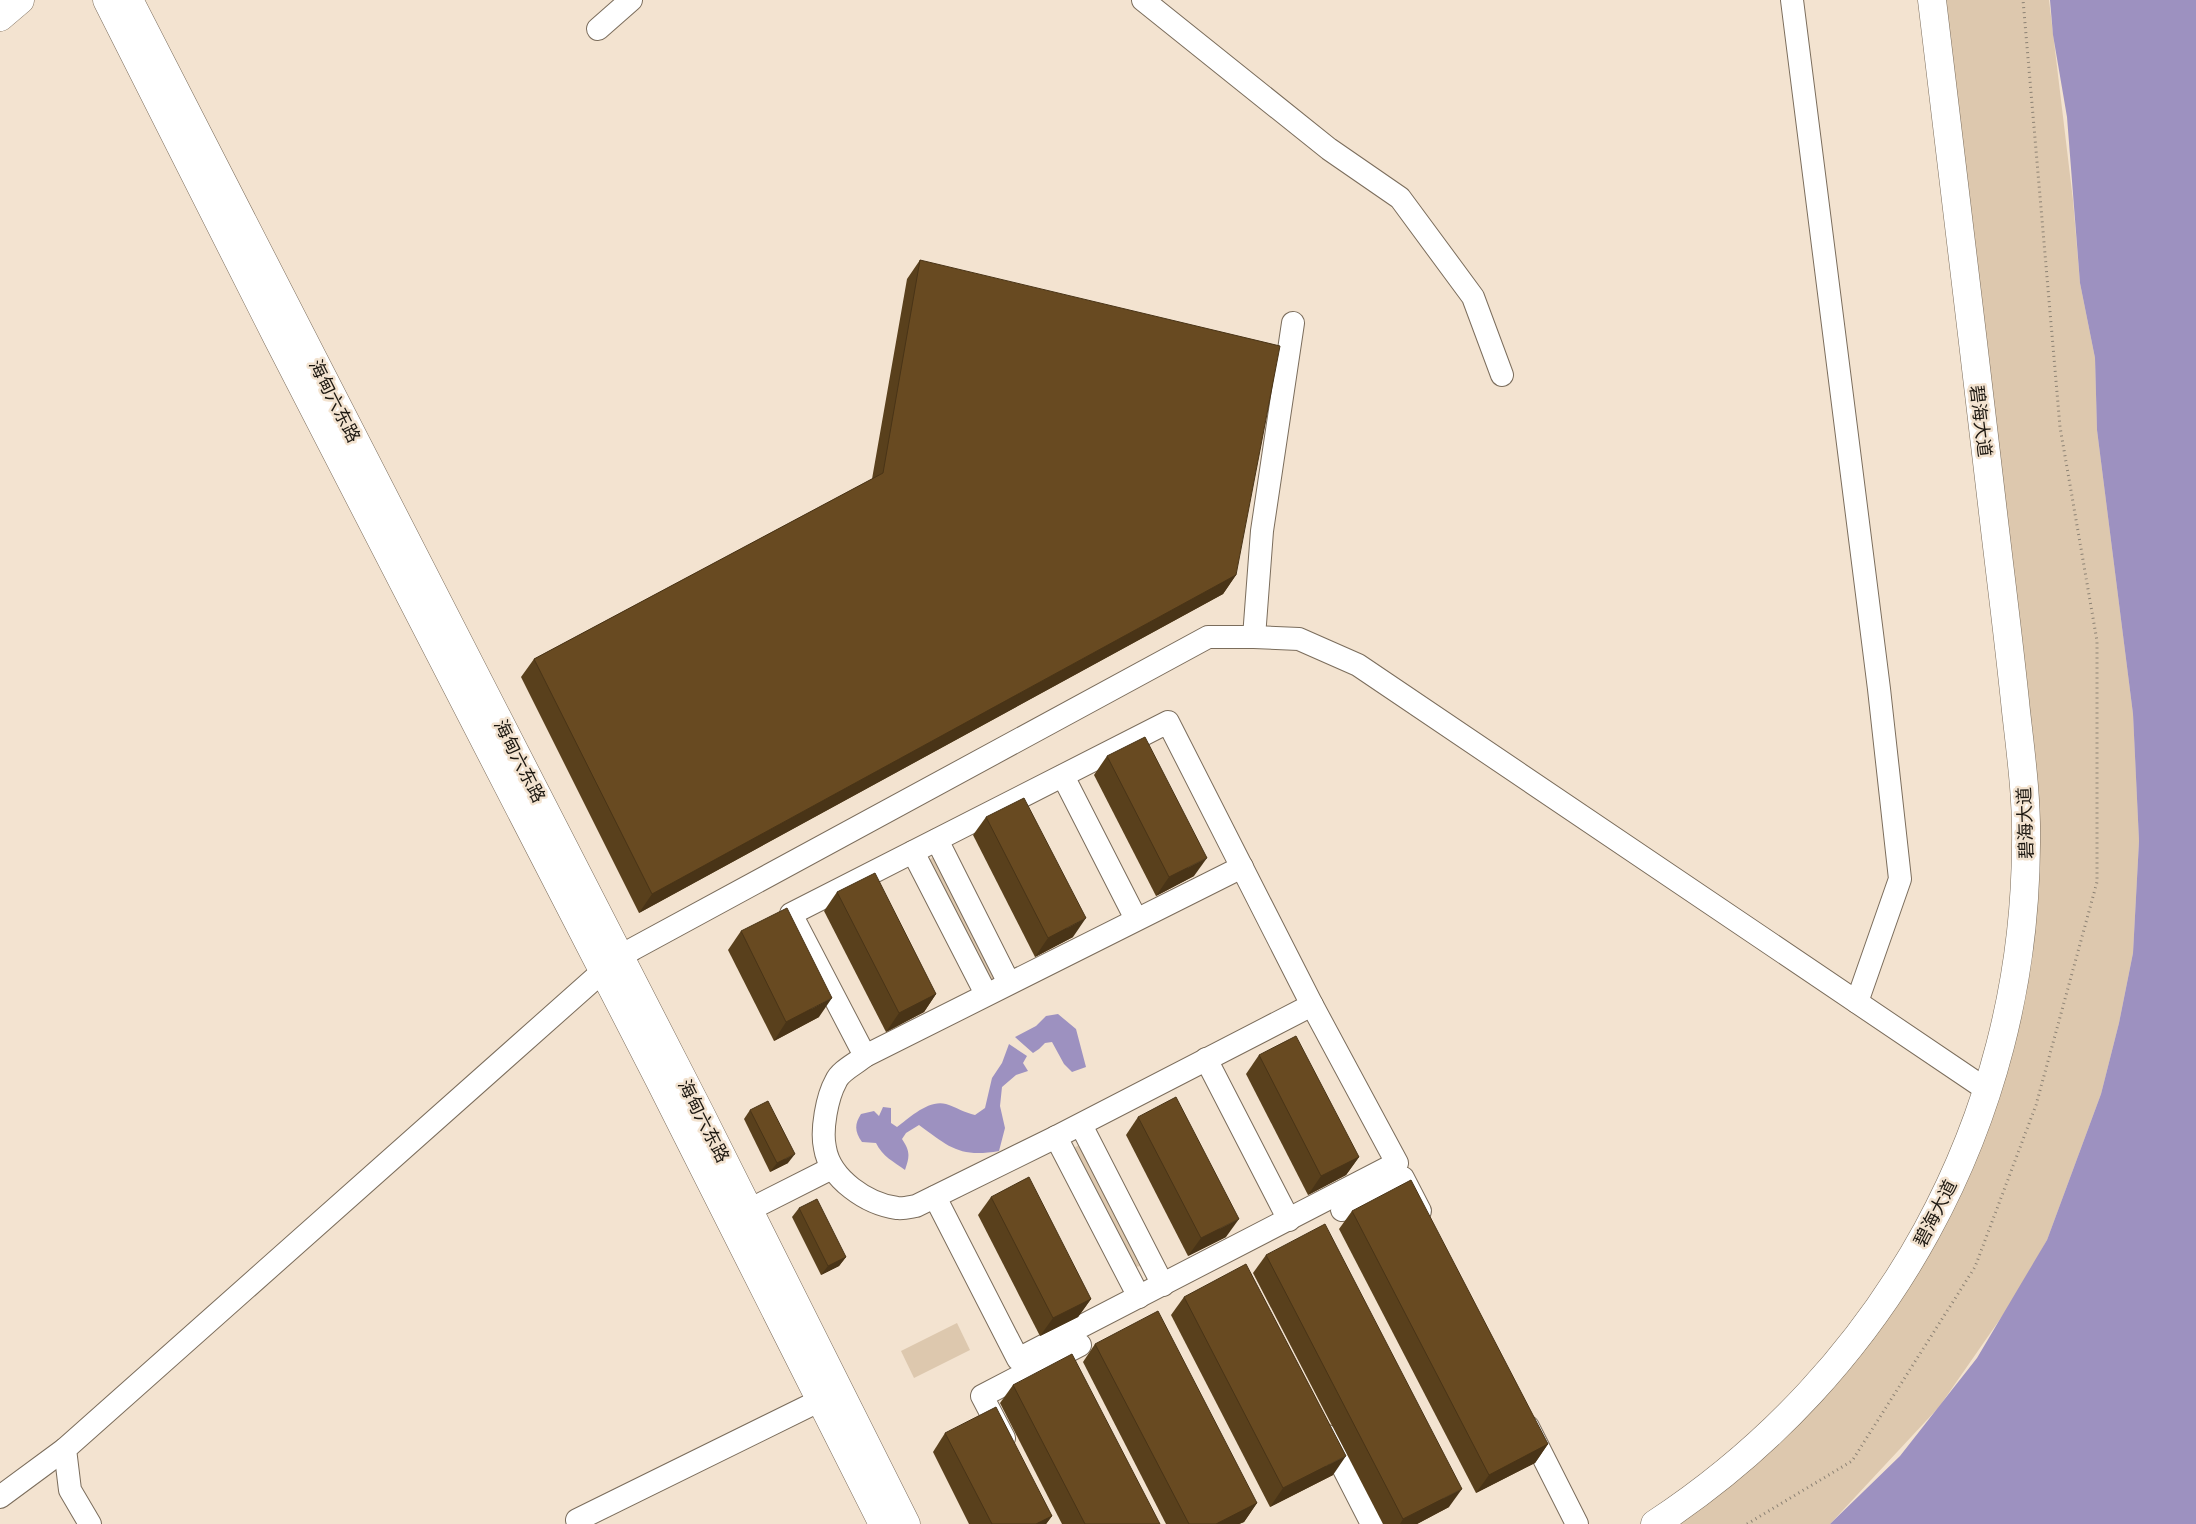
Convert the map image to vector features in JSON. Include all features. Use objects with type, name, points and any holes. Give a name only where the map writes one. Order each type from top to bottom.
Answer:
[{"type":"main road","points":[[0,17],[20,0]]},
{"type":"main road","name":"海甸六东路","points":[[107,0],[277,337],[612,965]]},
{"type":"main road","name":"海甸六东路","points":[[129,0],[612,965],[831,1396],[906,1524]]},
{"type":"main road","name":"碧海大道","points":[[1655,1524],[1687,1502],[1758,1445],[1816,1386],[1848,1349],[1899,1280],[1921,1242],[1971,1137],[2004,1033],[2018,961],[2026,875],[2025,802],[2012,674],[1932,0]]},
{"type":"main road","name":"碧海大道","points":[[1673,1524],[1726,1485],[1790,1427],[1843,1370],[1900,1295],[1949,1211],[1982,1135],[2007,1062],[2022,998],[2031,941],[2037,881],[2035,786],[1942,0]]},
{"type":"main road","name":"海甸六东路","points":[[831,1396],[883,1524]]},
{"type":"street","points":[[598,29],[631,0]]},
{"type":"street","points":[[1143,0],[1329,149],[1400,198],[1473,297],[1502,375]]},
{"type":"street","points":[[1792,0],[1880,689],[1900,879],[1857,1002]]},
{"type":"street","points":[[1254,636],[1262,531],[1292,323]]},
{"type":"street","points":[[0,1497],[65,1449],[612,965],[633,949],[1208,637],[1254,636],[1299,639],[1358,665],[1987,1090]]},
{"type":"street","points":[[865,1056],[791,914],[1168,722],[1430,1231]]},
{"type":"street","points":[[1063,776],[1136,919]]},
{"type":"street","points":[[937,840],[1009,983]]},
{"type":"street","points":[[913,852],[986,994]]},
{"type":"street","points":[[1242,867],[865,1056],[836,1079],[826,1109],[824,1148],[832,1168],[855,1190],[870,1200],[898,1209],[916,1206],[1081,1125],[1312,1005]]},
{"type":"street","points":[[1206,1059],[1289,1220]]},
{"type":"street","points":[[1081,1125],[1163,1284]]},
{"type":"street","points":[[1056,1137],[1147,1308]]},
{"type":"street","points":[[740,1214],[832,1168]]},
{"type":"street","points":[[935,1198],[1018,1359],[1147,1308],[1163,1284],[1289,1220],[1400,1171]]},
{"type":"street","points":[[1012,1456],[982,1396],[1067,1363],[1147,1308],[1400,1171]]},
{"type":"street","points":[[577,1520],[831,1396]]},
{"type":"street","points":[[1519,1409],[1577,1524]]},
{"type":"street","points":[[1318,1420],[1372,1524]]},
{"type":"street","points":[[65,1449],[70,1490],[90,1524]]},
{"type":"shaded area","points":[[1945,0],[2049,0],[2073,200],[2080,283],[2095,358],[2097,430],[2133,714],[2139,841],[2133,953],[2119,1023],[2101,1094],[2047,1240],[2014,1299],[1939,1407],[1830,1524],[1642,1524],[1774,1443],[1901,1295],[2031,941]]},
{"type":"shaded area","points":[[2050,0],[2196,0],[2196,1524],[1830,1524],[1900,1456],[1977,1358],[2047,1240],[2101,1094],[2119,1023],[2133,953],[2139,841],[2133,714],[2097,430],[2095,358],[2080,283],[2067,117],[2053,35]]},
{"type":"shaded area","points":[[933,857],[997,975],[993,980],[989,981],[928,861]]},
{"type":"shaded area","points":[[1058,1014],[1076,1029],[1086,1067],[1072,1072],[1064,1064],[1052,1042],[1045,1043],[1033,1053],[1015,1037],[1036,1026],[1046,1016]]},
{"type":"shaded area","points":[[1009,1044],[1027,1056],[1023,1063],[1028,1071],[1016,1075],[1002,1087],[1000,1106],[1005,1128],[999,1151],[986,1153],[964,1152],[947,1145],[919,1125],[906,1133],[902,1139],[907,1147],[908,1154],[905,1170],[885,1155],[876,1143],[862,1142],[856,1128],[861,1114],[874,1111],[879,1116],[883,1107],[891,1108],[891,1123],[897,1127],[913,1114],[933,1104],[946,1104],[975,1115],[985,1108],[992,1078],[1002,1063]]},
{"type":"shaded area","points":[[1082,1143],[1141,1266],[1135,1267],[1074,1148]]},
{"type":"shaded area","points":[[957,1323],[970,1350],[914,1378],[901,1351]]},
{"type":"building","points":[[920,260],[1280,346],[1236,575],[652,894],[534,659],[883,473]]},
{"type":"building","points":[[1145,737],[1207,858],[1169,877],[1107,756]]},
{"type":"building","points":[[1024,798],[1086,918],[1048,938],[986,817]]},
{"type":"building","points":[[875,873],[936,994],[899,1013],[837,892]]},
{"type":"building","points":[[787,908],[832,998],[786,1022],[741,931]]},
{"type":"building","points":[[1296,1036],[1359,1157],[1321,1176],[1259,1055]]},
{"type":"building","points":[[1176,1097],[1239,1219],[1201,1238],[1138,1117]]},
{"type":"building","points":[[768,1101],[795,1154],[777,1163],[750,1110]]},
{"type":"building","points":[[1029,1177],[1091,1299],[1053,1318],[991,1197]]},
{"type":"building","points":[[1411,1180],[1548,1444],[1489,1475],[1352,1211]]},
{"type":"building","points":[[817,1199],[846,1257],[828,1266],[799,1208]]},
{"type":"building","points":[[1325,1224],[1462,1489],[1403,1519],[1266,1255]]},
{"type":"building","points":[[1246,1264],[1346,1456],[1283,1488],[1184,1297]]},
{"type":"building","points":[[1158,1311],[1257,1503],[1216,1524],[1189,1524],[1095,1344]]},
{"type":"building","points":[[1072,1354],[1160,1524],[1085,1524],[1013,1385]]},
{"type":"building","points":[[996,1407],[1052,1516],[1036,1524],[992,1524],[945,1433]]}]
